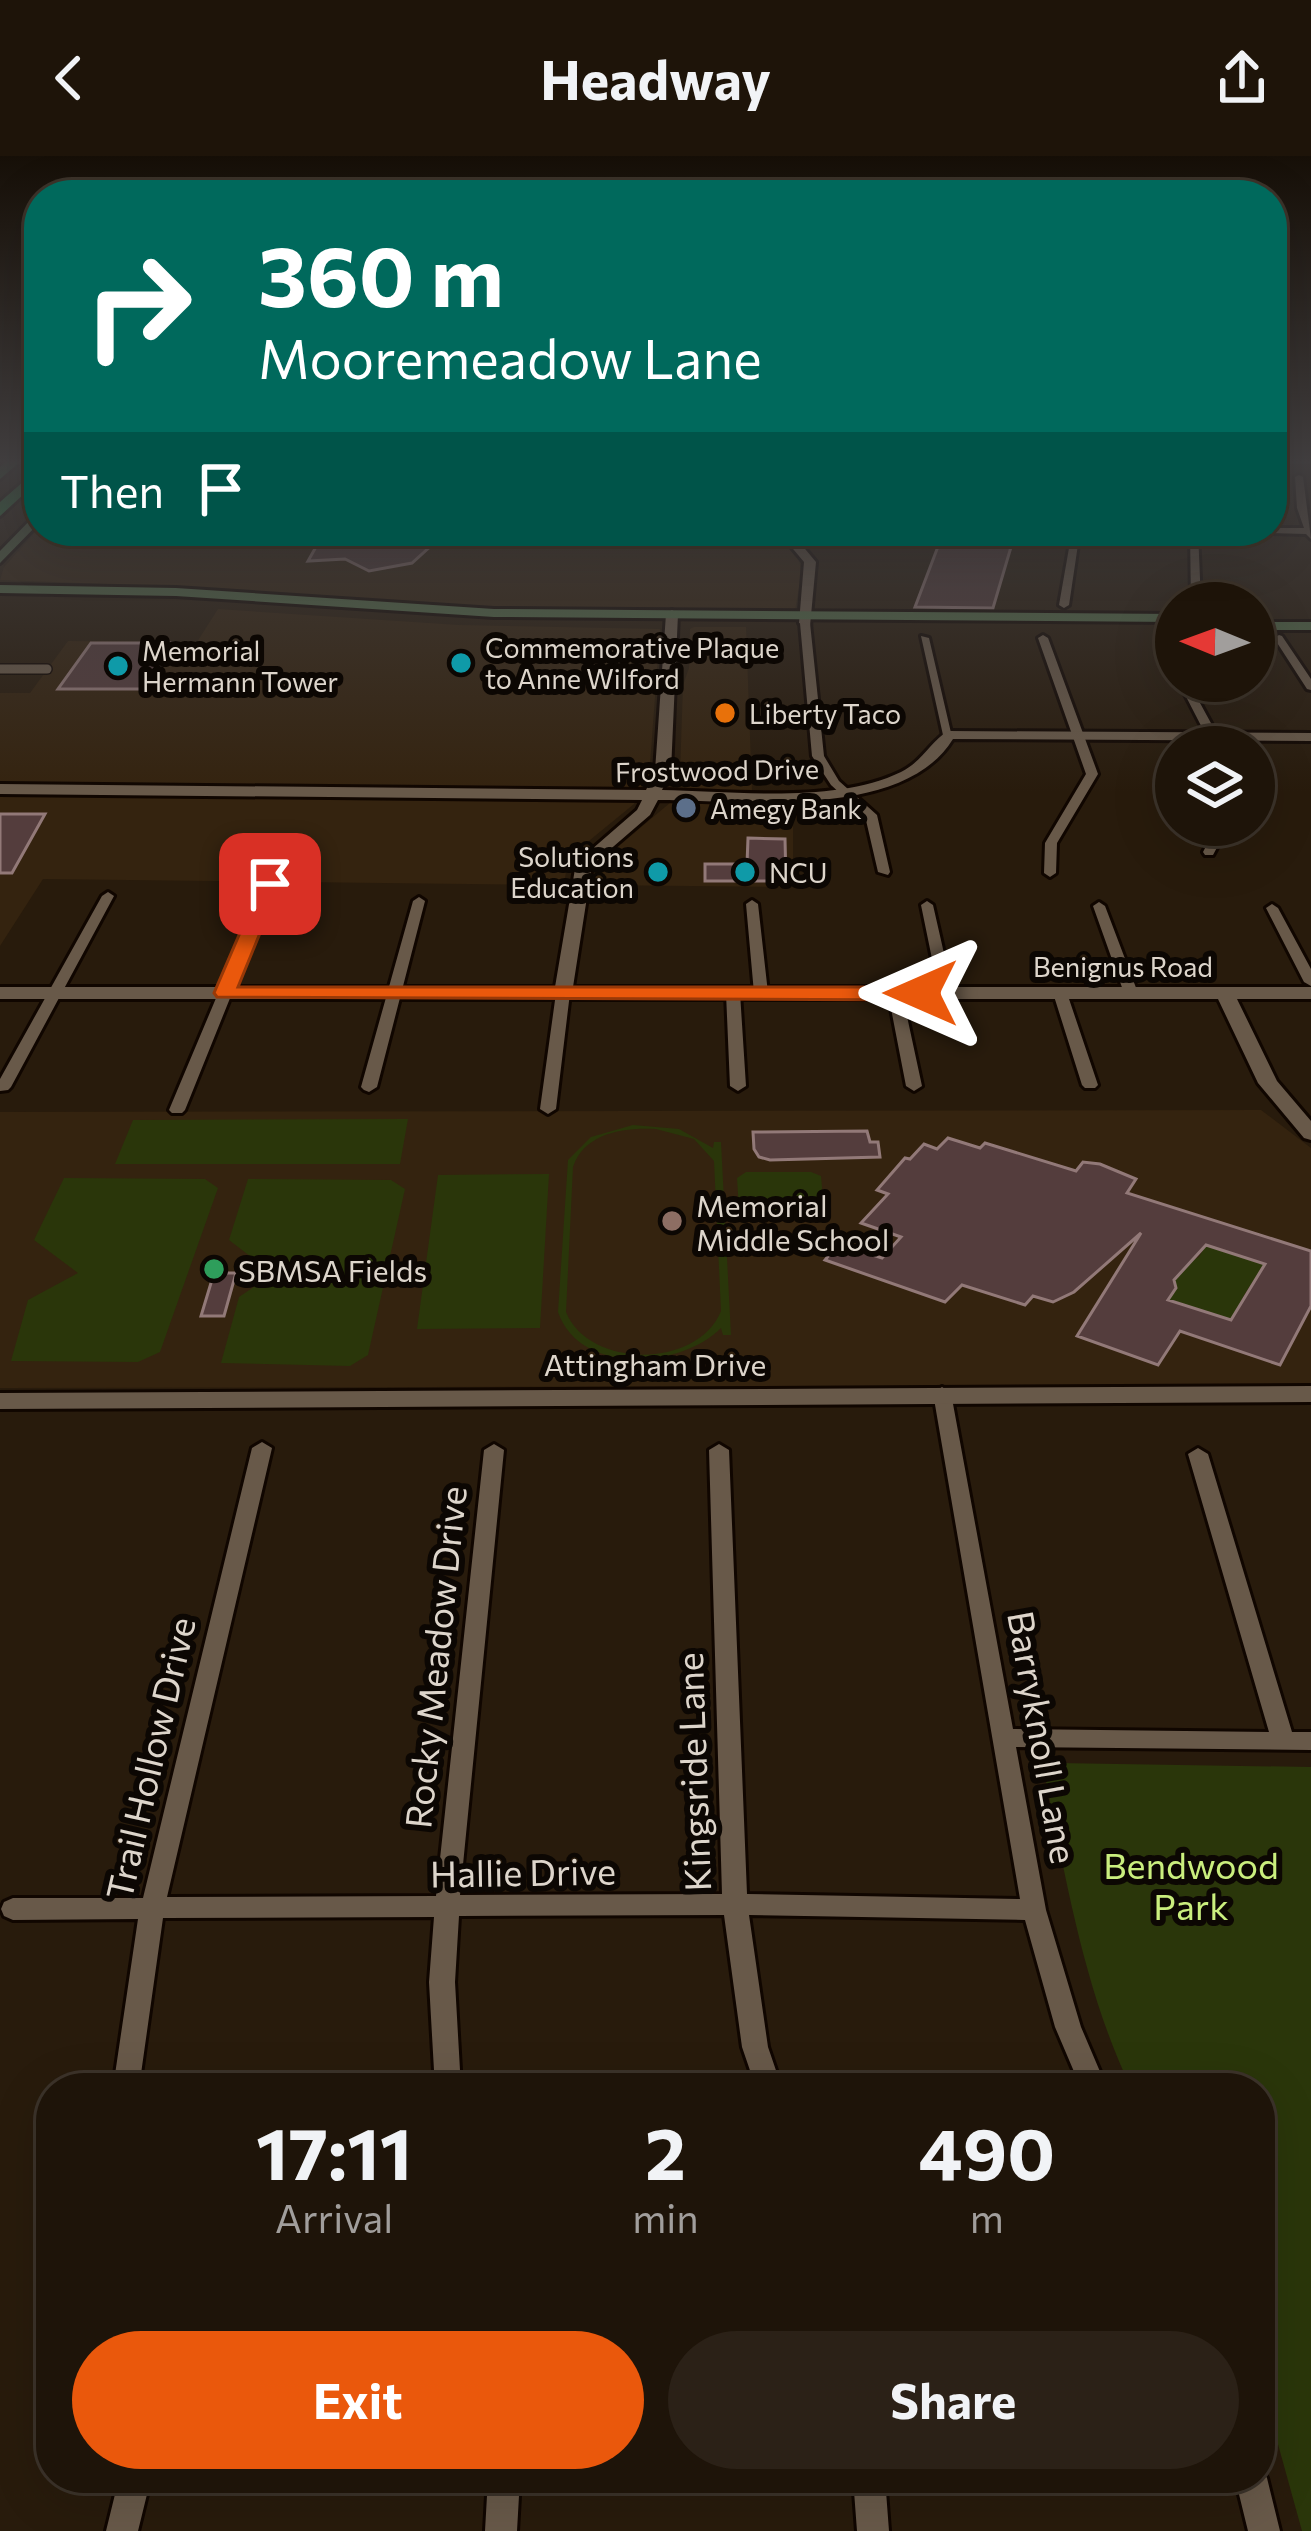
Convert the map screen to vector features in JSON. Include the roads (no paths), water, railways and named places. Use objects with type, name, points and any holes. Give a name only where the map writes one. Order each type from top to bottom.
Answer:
[{"type":"main road","points":[[0,589],[176,592],[448,612],[673,618]]},
{"type":"main road","points":[[0,601],[208,602],[540,622],[673,618],[1155,622]]},
{"type":"main road","points":[[540,622],[616,614]]},
{"type":"main road","points":[[1275,622],[1311,622]]},
{"type":"street","points":[[811,571],[803,598],[818,756],[824,770],[871,815],[884,872]]},
{"type":"street","points":[[1064,605],[1070,571]]},
{"type":"street","points":[[548,1109],[584,863],[644,812],[664,760],[673,618]]},
{"type":"street","points":[[924,638],[948,735],[1155,739]]},
{"type":"street","points":[[1043,638],[1093,774],[1052,843],[1047,861],[1050,873]]},
{"type":"street","points":[[1279,638],[1311,687]]},
{"type":"street","points":[[0,669],[46,669]]},
{"type":"street","name":"Frostwood Drive","points":[[0,789],[769,797],[846,792],[889,781],[937,756],[948,735]]},
{"type":"street","points":[[1275,739],[1311,737]]},
{"type":"street","points":[[1209,852],[1212,846]]},
{"type":"street","points":[[178,1110],[270,884]]},
{"type":"street","points":[[3,1087],[108,896]]},
{"type":"street","points":[[369,1087],[419,901]]},
{"type":"street","points":[[752,904],[761,993]]},
{"type":"street","points":[[927,905],[946,993]]},
{"type":"street","points":[[1099,906],[1131,993]]},
{"type":"street","points":[[1272,908],[1311,982]]},
{"type":"street","name":"Benignus Road","points":[[0,993],[1311,993]]},
{"type":"street","points":[[733,993],[738,1086]]},
{"type":"street","points":[[895,993],[914,1086]]},
{"type":"street","points":[[1060,993],[1090,1085]]},
{"type":"street","points":[[1226,993],[1268,1084],[1308,1132]]},
{"type":"street","name":"Barryknoll Lane","points":[[942,1393],[1034,1910],[1068,2027],[1088,2073]]},
{"type":"street","name":"Attingham Drive","points":[[0,1401],[1311,1394]]},
{"type":"street","name":"Trail Hollow Drive","points":[[128,2073],[152,1909],[262,1448]]},
{"type":"street","name":"Rocky Meadow Drive","points":[[447,2073],[442,1982],[447,1908],[494,1450]]},
{"type":"street","name":"Kingsride Lane","points":[[719,1450],[735,1904],[755,2047],[764,2073]]},
{"type":"street","points":[[1198,1454],[1283,1740]]},
{"type":"street","points":[[1006,1738],[1311,1741]]},
{"type":"street","name":"Hallie Drive","points":[[13,1909],[735,1904],[1034,1910]]},
{"type":"street","points":[[122,2531],[131,2493]]},
{"type":"street","points":[[501,2531],[503,2493]]},
{"type":"street","points":[[870,2493],[873,2531]]},
{"type":"street","points":[[1255,2493],[1264,2531]]},
{"type":"place","name":"Commemorative Plaque to Anne Wilford","points":[[461,663]]},
{"type":"place","name":"Memorial Hermann Tower","points":[[118,666]]},
{"type":"place","name":"Liberty Taco","points":[[725,713]]},
{"type":"place","name":"Amegy Bank","points":[[686,808]]},
{"type":"place","name":"Solutions Education","points":[[658,872]]},
{"type":"place","name":"NCU","points":[[745,872]]},
{"type":"place","name":"Memorial Middle School","points":[[672,1221]]},
{"type":"place","name":"SBMSA Fields","points":[[214,1269]]},
{"type":"park label","name":"Bendwood Park","points":[[1191,1884]]}]
